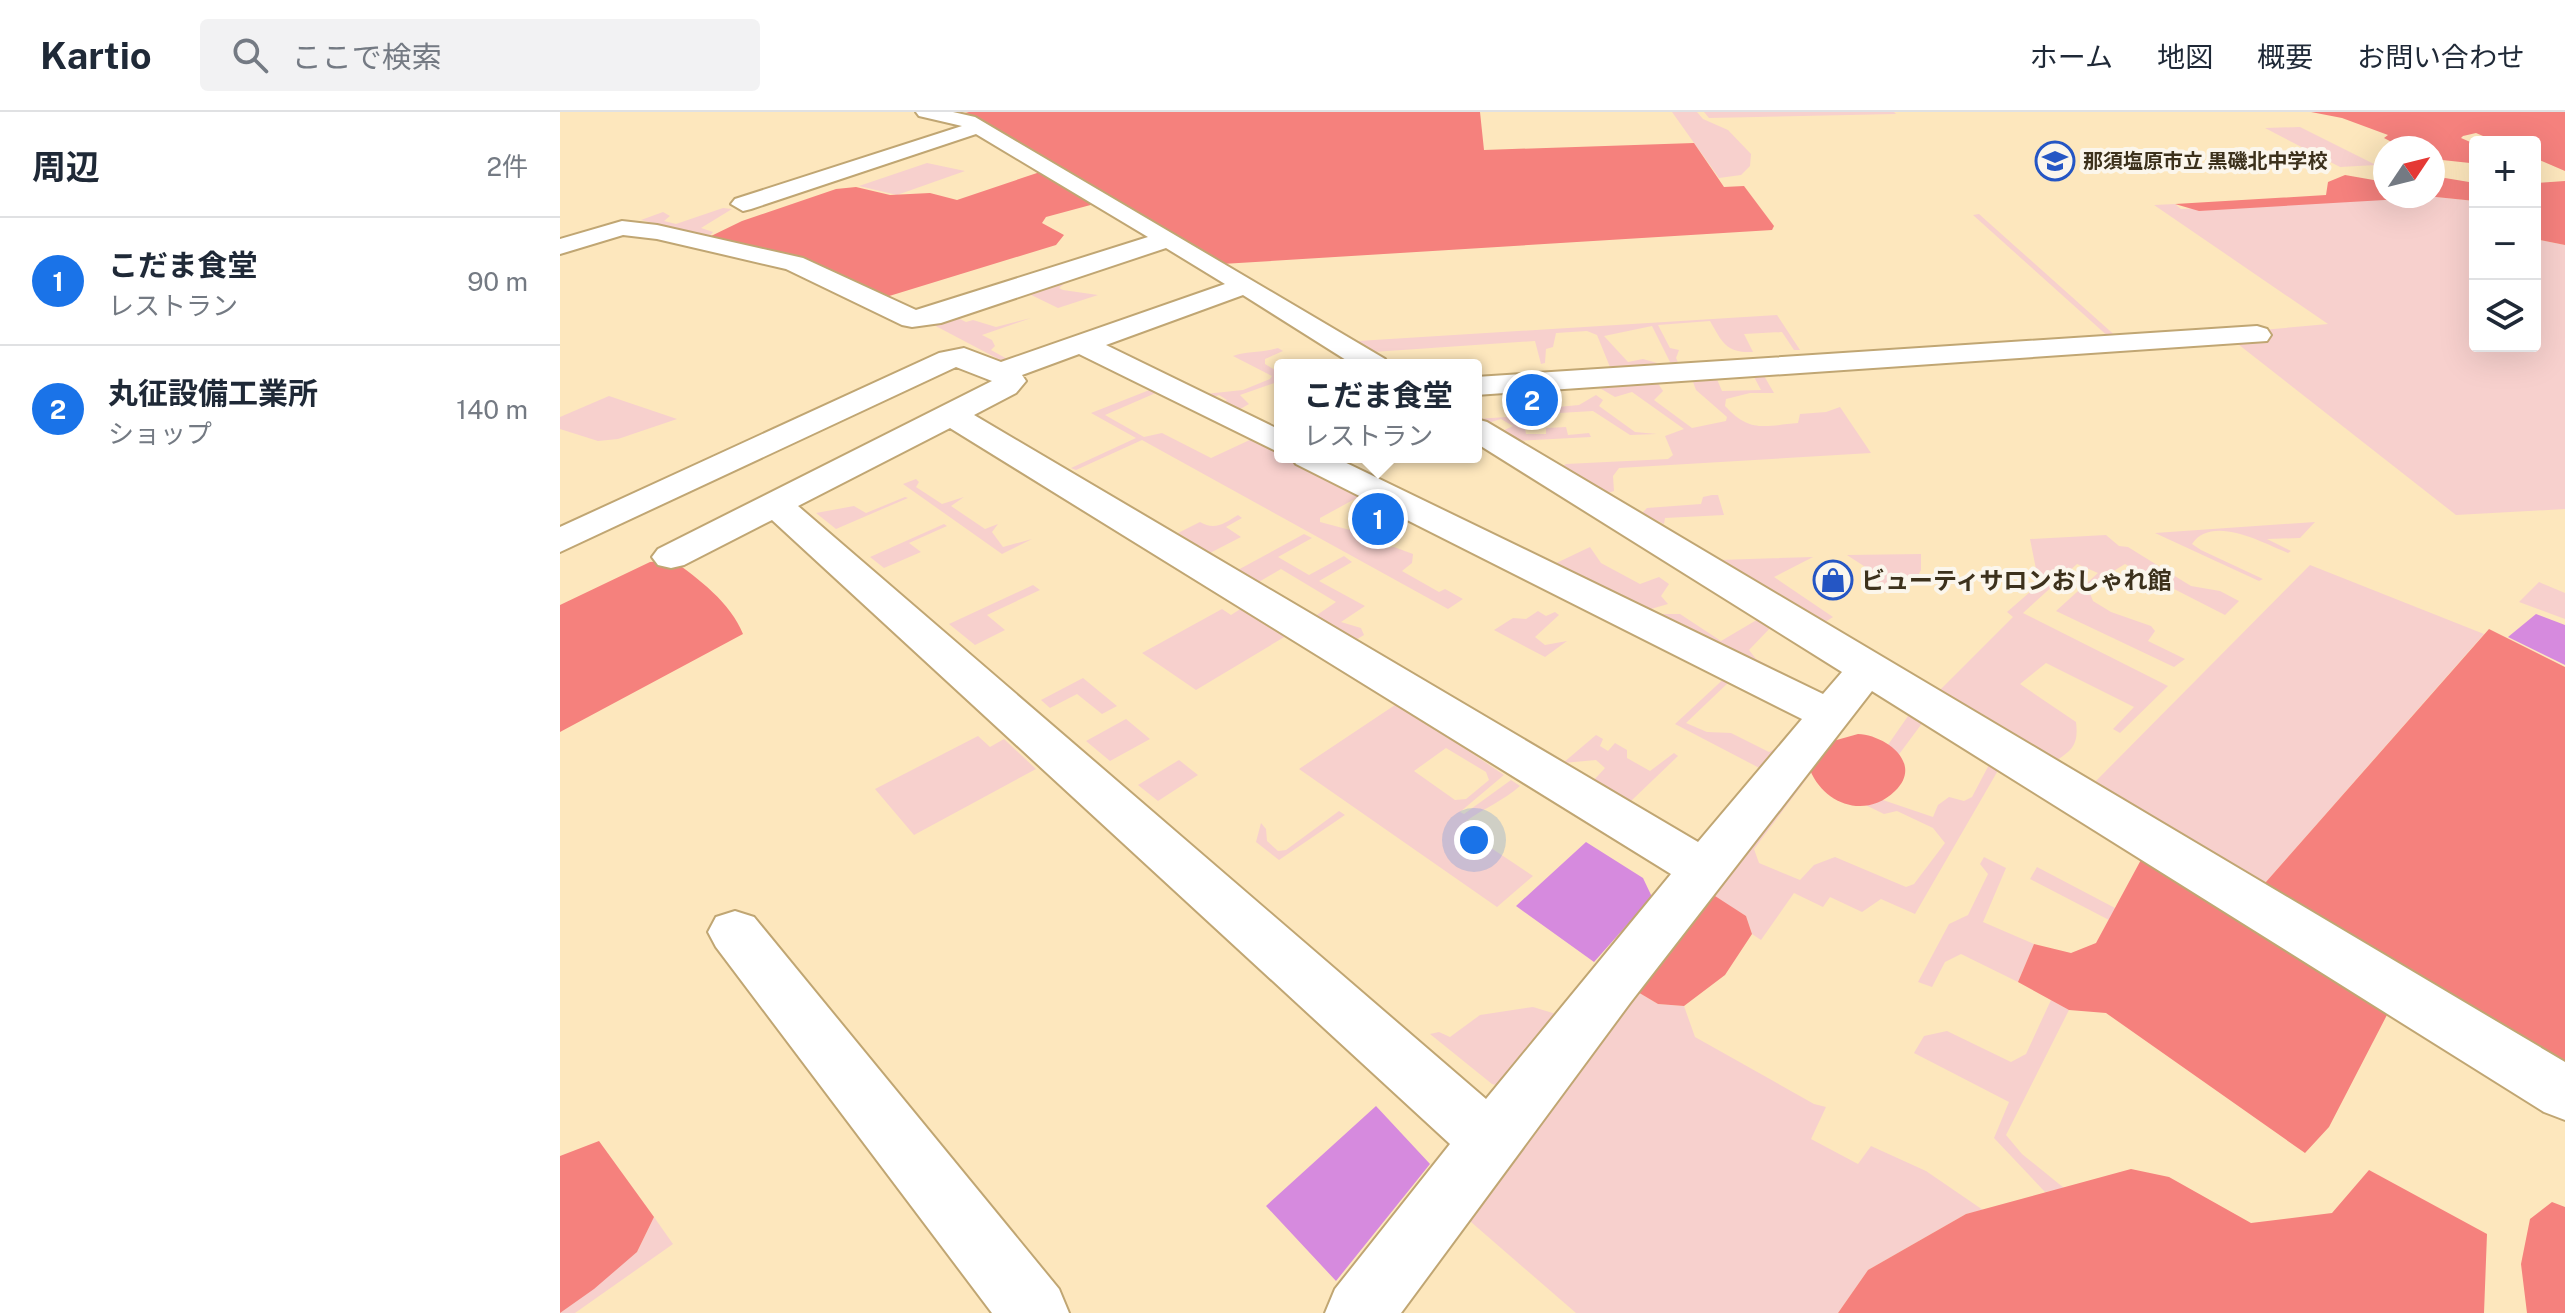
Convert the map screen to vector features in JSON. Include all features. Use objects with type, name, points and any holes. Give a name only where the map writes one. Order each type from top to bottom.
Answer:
[{"type":"street","points":[[937,113],[977,127],[1246,285],[1364,359]]},
{"type":"street","points":[[743,204],[977,127]]},
{"type":"street","points":[[560,247],[622,228],[657,232],[794,263],[912,319],[931,317],[1168,239]]},
{"type":"street","points":[[1000,373],[1246,285]]},
{"type":"street","points":[[1482,386],[2257,335]]},
{"type":"street","points":[[1079,343],[1274,440]]},
{"type":"street","points":[[560,541],[949,359],[964,357],[1011,381],[951,415],[671,557]]},
{"type":"street","points":[[951,415],[1702,869]]},
{"type":"street","points":[[1482,433],[2565,1093]]},
{"type":"street","points":[[1320,463],[1829,715]]},
{"type":"street","points":[[775,504],[1489,1140]]},
{"type":"street","points":[[1359,1313],[1489,1140],[1702,869],[1869,667]]},
{"type":"street","points":[[735,932],[1035,1313]]},
{"type":"shaded area","points":[[1480,112],[1484,150],[1694,143],[1724,187],[1744,186],[1774,226],[1772,230],[1222,264],[1109,200],[1046,217],[1042,223],[1064,235],[1056,245],[886,297],[709,237],[742,221],[836,189],[856,187],[890,195],[930,193],[957,200],[1040,172],[966,117],[965,113]]},
{"type":"shaded area","points":[[1672,112],[1697,112],[1703,119],[1728,130],[1751,154],[1750,166],[1741,175],[1719,178]]},
{"type":"shaded area","points":[[1704,112],[1894,112],[1896,114],[1709,118]]},
{"type":"shaded area","points":[[2311,112],[2565,112],[2565,171],[2541,161],[2541,136],[2483,136],[2476,133],[2463,136],[2461,138],[2469,141],[2469,163],[2445,160],[2445,136],[2387,136],[2342,118]]},
{"type":"shaded area","points":[[2300,127],[2373,165],[2340,167],[2265,128]]},
{"type":"shaded area","points":[[927,163],[965,171],[897,195],[859,186]]},
{"type":"shaded area","points":[[2345,175],[2373,180],[2373,201],[2199,211],[2175,204],[2326,195],[2328,182]]},
{"type":"shaded area","points":[[2445,178],[2469,182],[2469,200],[2445,198]]},
{"type":"shaded area","points":[[2565,181],[2565,245],[2541,240],[2541,183]]},
{"type":"shaded area","points":[[2445,198],[2469,200],[2469,352],[2541,352],[2541,240],[2565,245],[2565,509],[2456,515],[2234,341],[2262,330],[2328,324],[2154,205],[2175,204],[2181,209],[2373,200],[2373,208],[2445,208]]},
{"type":"shaded area","points":[[723,208],[732,209],[701,228],[713,232],[709,237],[641,220],[663,212],[670,216],[664,221],[676,224]]},
{"type":"shaded area","points":[[1979,214],[2119,339],[2111,339],[1973,215]]},
{"type":"shaded area","points":[[1058,281],[1064,284],[1059,288],[1063,290],[1098,295],[1058,308],[1025,292]]},
{"type":"shaded area","points":[[952,315],[966,322],[973,320],[996,327],[1031,318],[982,335],[992,340],[995,346],[991,350],[1009,360],[1004,362],[930,323]]},
{"type":"shaded area","points":[[1777,315],[1800,350],[1794,350],[1782,332],[1744,334],[1753,352],[1744,352],[1727,346],[1710,321],[1658,325],[1670,348],[1679,350],[1676,358],[1680,367],[1673,368],[1652,326],[1604,336],[1628,362],[1643,359],[1657,363],[1656,369],[1612,372],[1597,335],[1587,331],[1556,333],[1553,347],[1546,349],[1545,363],[1541,364],[1535,341],[1373,352],[1358,341]]},
{"type":"shaded area","points":[[1278,348],[1283,351],[1265,359],[1265,364],[1274,369],[1274,383],[1240,395],[1249,404],[1235,412],[1219,405],[1227,400],[1219,395],[1207,400],[1205,394],[1243,390],[1270,379],[1272,376],[1233,356]]},
{"type":"shaded area","points":[[1763,374],[1774,393],[1750,393],[1726,399],[1725,406],[1734,415],[1758,426],[1775,425],[1798,423],[1800,414],[1826,412],[1840,407],[1871,453],[1619,468],[1613,476],[1614,491],[1605,494],[1560,468],[1566,464],[1668,459],[1673,455],[1665,436],[1684,429],[1632,392],[1615,397],[1598,387],[1657,382],[1663,391],[1654,400],[1692,428],[1726,421],[1727,417],[1696,390],[1692,379],[1716,377],[1722,391],[1761,390],[1753,375]]},
{"type":"shaded area","points":[[1152,389],[1158,392],[1105,415],[1144,437],[1162,433],[1211,458],[1254,438],[1274,448],[1274,463],[1305,463],[1364,494],[1320,518],[1320,522],[1350,530],[1379,549],[1394,547],[1413,554],[1412,563],[1402,571],[1439,592],[1445,589],[1463,599],[1448,609],[1142,440],[1076,470],[1071,468],[1136,438],[1091,413]]},
{"type":"shaded area","points":[[1596,395],[1603,400],[1599,406],[1635,432],[1657,434],[1630,435],[1593,411],[1559,413],[1558,407],[1579,405]]},
{"type":"shaded area","points":[[609,396],[677,419],[618,439],[598,441],[560,429],[560,417]]},
{"type":"shaded area","points":[[1555,414],[1523,418],[1526,434],[1546,434],[1546,428],[1566,427],[1568,435],[1589,433],[1591,437],[1515,441],[1500,432],[1513,426],[1501,419],[1485,424],[1482,419]]},
{"type":"shaded area","points":[[916,479],[919,482],[916,487],[942,504],[964,497],[951,506],[985,529],[998,524],[992,532],[1003,547],[1032,539],[1002,554],[903,484]]},
{"type":"shaded area","points":[[1718,495],[1724,515],[1665,518],[1664,524],[1642,513],[1647,508],[1701,504],[1703,497]]},
{"type":"shaded area","points":[[908,498],[836,529],[816,513],[854,506],[866,513]]},
{"type":"shaded area","points":[[1238,515],[1242,518],[1226,527],[1241,537],[1210,553],[1178,533],[1200,522],[1210,526],[1220,525]]},
{"type":"shaded area","points":[[2315,522],[2300,538],[2267,539],[2291,551],[2288,553],[2225,531],[2201,535],[2192,544],[2263,579],[2259,581],[2155,533]]},
{"type":"shaded area","points":[[944,524],[947,526],[909,543],[921,552],[884,568],[870,557]]},
{"type":"shaded area","points":[[1304,534],[1312,538],[1278,557],[1309,575],[1344,556],[1352,562],[1319,581],[1365,606],[1341,622],[1361,628],[1364,635],[1354,641],[1314,617],[1336,602],[1281,569],[1257,583],[1236,571]]},
{"type":"shaded area","points":[[2106,535],[2119,546],[2128,547],[2191,586],[2220,591],[2239,601],[2225,615],[2125,564],[2099,580],[2089,591],[2093,601],[2111,612],[2151,626],[2155,631],[2148,641],[2185,659],[2174,667],[2056,611],[2098,573],[2077,564],[2023,613],[2168,686],[2120,733],[2113,729],[2134,707],[2046,663],[2020,684],[2076,722],[2077,730],[2072,748],[2051,764],[1936,694],[2013,617],[2007,612],[2039,584],[2030,539]]},
{"type":"shaded area","points":[[1590,547],[1601,563],[1640,584],[1659,577],[1669,584],[1661,596],[1668,604],[1644,611],[1550,566]]},
{"type":"shaded area","points":[[1921,554],[1921,570],[1914,583],[1887,593],[1862,581],[1873,572],[1847,555]]},
{"type":"shaded area","points":[[1813,557],[1774,577],[1833,617],[1822,624],[1719,560]]},
{"type":"shaded area","points":[[672,560],[722,602],[743,634],[560,732],[560,605],[650,562]]},
{"type":"shaded area","points":[[2310,565],[2484,634],[2258,891],[2090,787]]},
{"type":"shaded area","points":[[2539,582],[2565,593],[2565,619],[2519,602]]},
{"type":"shaded area","points":[[1033,585],[1040,590],[987,615],[1005,630],[975,645],[949,624]]},
{"type":"shaded area","points":[[1242,608],[1286,636],[1196,690],[1142,653],[1222,609],[1231,615]]},
{"type":"shaded area","points":[[1538,611],[1546,616],[1555,612],[1559,615],[1535,637],[1545,645],[1567,641],[1545,657],[1494,630],[1513,618],[1526,619]]},
{"type":"shaded area","points":[[1662,614],[1680,614],[1721,641],[1760,618],[1773,625],[1749,650],[1756,659],[1777,670],[1771,674],[1657,619]]},
{"type":"shaded area","points":[[2536,614],[2565,625],[2565,665],[2508,637]]},
{"type":"shaded area","points":[[2489,629],[2565,667],[2565,1065],[2403,984],[2329,1127],[2305,1153],[2106,1013],[2069,1010],[2018,982],[2034,944],[2071,953],[2096,943],[2149,845],[2258,891]]},
{"type":"shaded area","points":[[1729,674],[1731,680],[1686,723],[1707,732],[1731,733],[1769,752],[1785,743],[1769,773],[1675,724]]},
{"type":"shaded area","points":[[1083,678],[1117,706],[1102,714],[1077,694],[1050,708],[1041,700]]},
{"type":"shaded area","points":[[1861,693],[1869,696],[1754,849],[1759,863],[1800,880],[1814,865],[1835,857],[1906,887],[1914,884],[1945,843],[1933,828],[1897,811],[1884,814],[1851,798],[1915,706],[1929,714],[1897,757],[1880,799],[1933,817],[1938,805],[1949,797],[1964,801],[1972,797],[1991,761],[2000,767],[1915,914],[1881,899],[1862,912],[1830,897],[1823,907],[1794,893],[1761,940],[1752,934],[1746,916],[1715,897],[1692,900]]},
{"type":"shaded area","points":[[1398,703],[1504,775],[1460,812],[1464,814],[1511,780],[1520,786],[1465,822],[1467,832],[1533,876],[1497,907],[1299,769]],"holes":[[[1446,748],[1486,772],[1489,780],[1466,799],[1455,800],[1414,771]]]},
{"type":"shaded area","points":[[1126,719],[1150,739],[1110,761],[1086,741]]},
{"type":"shaded area","points":[[1858,734],[1889,745],[1898,752],[1905,770],[1903,781],[1895,791],[1871,805],[1846,804],[1835,799],[1816,782],[1810,770],[1826,743]]},
{"type":"shaded area","points":[[1596,735],[1603,739],[1600,746],[1608,751],[1615,743],[1627,750],[1627,758],[1650,771],[1674,753],[1678,756],[1630,802],[1593,781],[1605,768],[1596,760],[1563,763]]},
{"type":"shaded area","points":[[978,736],[990,747],[1004,739],[1036,769],[914,835],[875,789]]},
{"type":"shaded area","points":[[1179,760],[1198,775],[1158,801],[1138,785]]},
{"type":"shaded area","points":[[1339,811],[1345,815],[1279,860],[1256,842],[1261,823],[1266,829],[1267,841],[1278,851],[1286,850]]},
{"type":"shaded area","points":[[1586,842],[1643,878],[1652,897],[1594,962],[1516,906]]},
{"type":"shaded area","points":[[1984,857],[2006,868],[1983,922],[2034,944],[2018,982],[1961,954],[1945,962],[1932,987],[1918,982],[1949,924],[1968,915],[1988,874],[1980,864]]},
{"type":"shaded area","points":[[2037,867],[2115,908],[2109,920],[2030,879]]},
{"type":"shaded area","points":[[1715,896],[1746,916],[1752,934],[1725,975],[1684,1006],[1658,1004],[1631,988],[1692,900]]},
{"type":"shaded area","points":[[1631,988],[1658,1004],[1684,1006],[1695,1037],[1814,1104],[1826,1107],[1811,1139],[1858,1164],[1871,1146],[1926,1171],[1983,1210],[1966,1214],[1868,1270],[1838,1313],[1576,1313],[1456,1209]]},
{"type":"shaded area","points":[[2051,1000],[2069,1010],[2006,1135],[2022,1154],[2064,1188],[2045,1192],[1994,1138],[2009,1102],[1914,1053],[1924,1036],[1947,1031],[2011,1062],[2026,1054]]},
{"type":"shaded area","points":[[1533,1007],[1556,1014],[1565,1009],[1504,1087],[1492,1084],[1430,1034],[1439,1032],[1450,1037],[1480,1015]]},
{"type":"shaded area","points":[[1376,1106],[1430,1164],[1336,1281],[1266,1206]]},
{"type":"shaded area","points":[[599,1141],[654,1217],[637,1252],[560,1313],[560,1156]]},
{"type":"shaded area","points":[[2131,1169],[2169,1177],[2251,1223],[2332,1213],[2369,1170],[2487,1234],[2484,1313],[1838,1313],[1868,1270],[1966,1214]]},
{"type":"shaded area","points":[[2552,1202],[2565,1207],[2565,1313],[2527,1313],[2521,1264],[2530,1219]]},
{"type":"shaded area","points":[[654,1217],[673,1244],[575,1313],[560,1313],[637,1252]]},
{"type":"place","name":"那須塩原市立 黒磯北中学校","points":[[2055,161]]},
{"type":"place","name":"丸征設備工業所","points":[[1532,400]]},
{"type":"place","name":"こだま食堂","points":[[1378,519]]},
{"type":"place","name":"ビューティサロンおしゃれ館","points":[[1833,580]]}]
